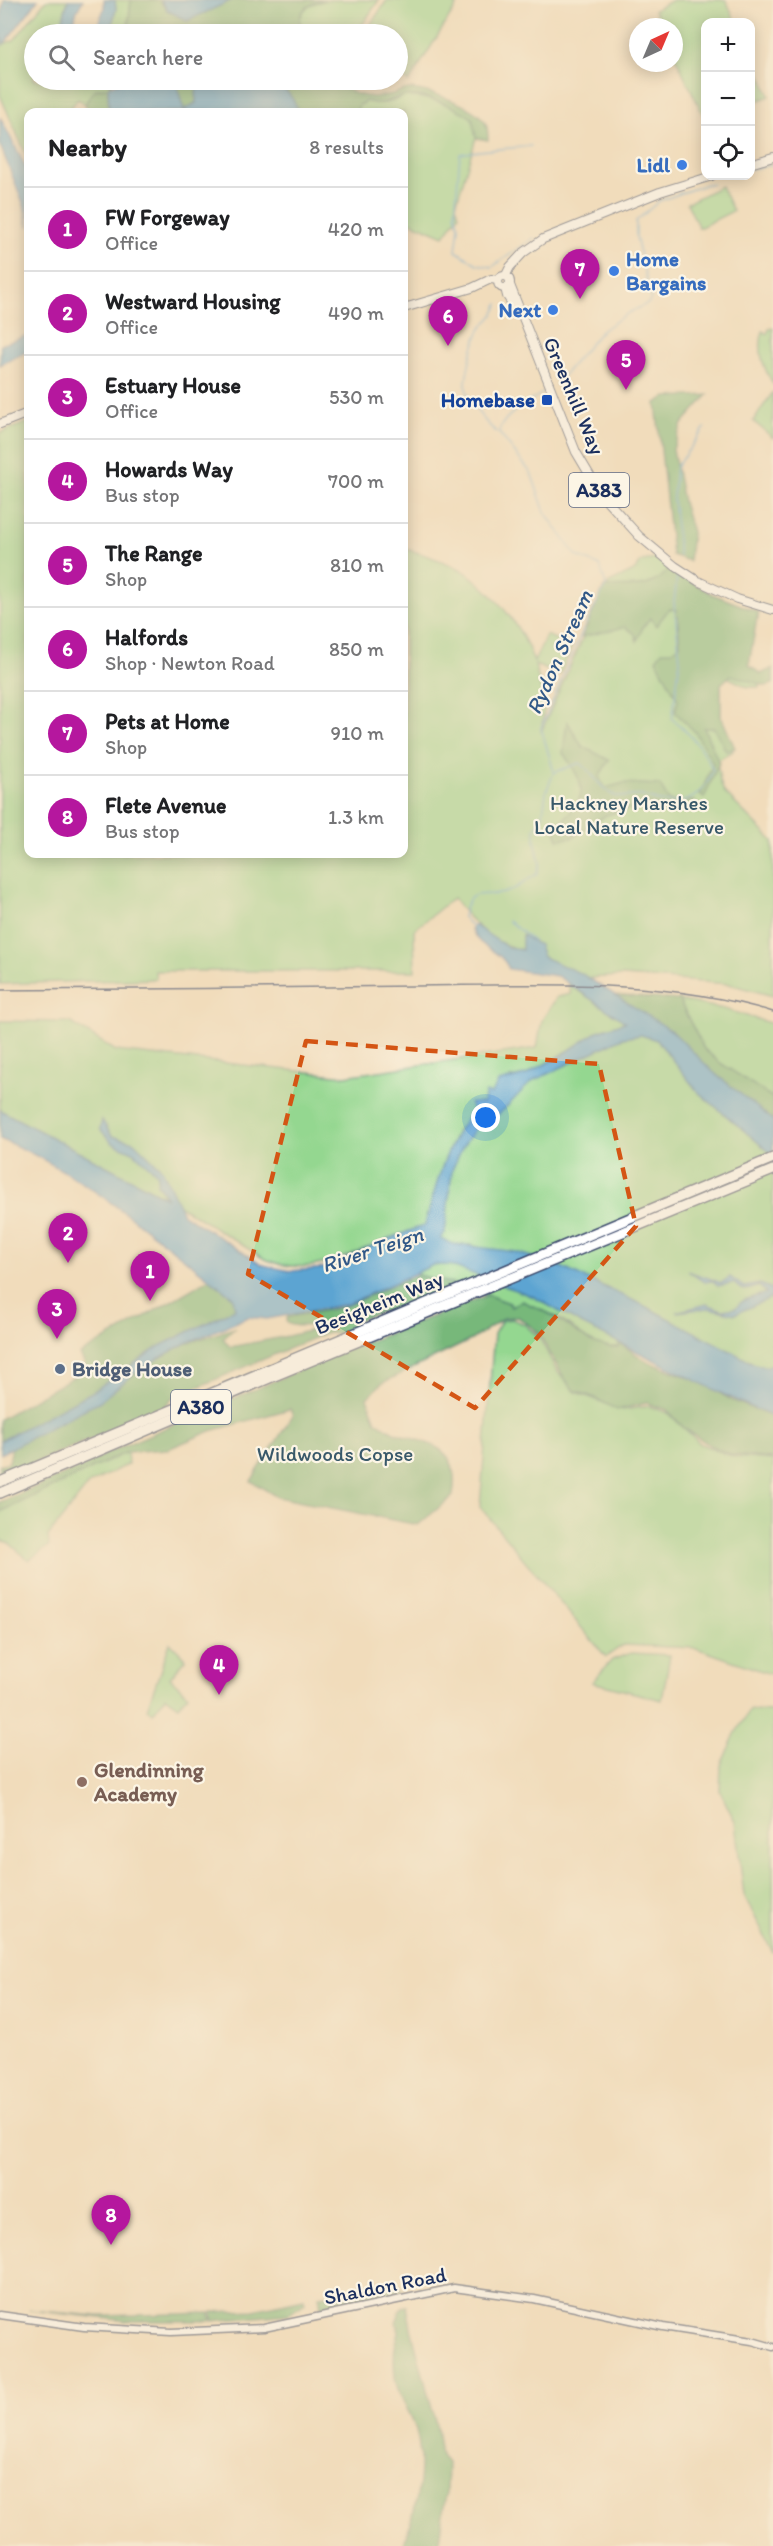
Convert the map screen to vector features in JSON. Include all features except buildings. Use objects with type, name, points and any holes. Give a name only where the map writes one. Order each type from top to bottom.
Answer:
[{"type":"highway","name":"Besigheim Way","points":[[0,1492],[274,1376],[773,1158]]},
{"type":"highway","name":"Besigheim Way","points":[[0,1482],[451,1298],[773,1170]]},
{"type":"main road","points":[[755,162],[773,157]]},
{"type":"main road","points":[[408,307],[483,284],[490,287],[505,282],[517,260],[535,243],[660,192],[701,179]]},
{"type":"main road","name":"Greenhill Way","points":[[505,282],[507,296],[520,315],[576,452],[601,494],[648,545],[675,566],[698,581],[737,599],[773,610]]},
{"type":"main road","points":[[0,424],[24,415]]},
{"type":"street","name":"Shaldon Road","points":[[0,2315],[84,2327],[171,2332],[264,2328],[454,2288],[534,2299],[663,2327],[752,2341],[773,2347]]},
{"type":"highlighted area","points":[[306,1041],[599,1064],[636,1226],[475,1408],[248,1274]]},
{"type":"green space","points":[[46,0],[68,0],[62,24],[27,24]]},
{"type":"green space","points":[[115,0],[131,0],[128,24],[112,24],[116,9]]},
{"type":"green space","points":[[131,0],[159,0],[167,10],[187,21],[232,0],[325,0],[307,8],[301,14],[300,24],[129,24]]},
{"type":"green space","points":[[325,0],[379,0],[363,24],[300,24],[301,14],[314,3]]},
{"type":"green space","points":[[387,0],[449,0],[457,5],[409,82],[408,24],[371,24]]},
{"type":"green space","points":[[673,0],[726,0],[734,18],[701,18],[701,111],[683,72],[683,18],[658,18],[654,10]]},
{"type":"green space","points":[[24,28],[24,90],[94,90],[85,104],[78,99],[70,108],[24,108],[24,150],[0,95],[0,37],[3,44],[14,40]]},
{"type":"green space","points":[[755,62],[770,96],[755,101]]},
{"type":"green space","points":[[410,89],[429,93],[462,105],[479,116],[486,124],[488,140],[476,138],[472,118],[432,99],[406,96],[384,103],[366,101],[358,108],[297,108],[284,90],[348,90],[367,96],[381,96]]},
{"type":"green space","points":[[94,90],[108,90],[109,108],[87,108],[85,104]]},
{"type":"green space","points":[[178,90],[197,90],[196,103],[183,108]]},
{"type":"green space","points":[[404,96],[440,102],[473,118],[476,138],[456,205],[459,215],[444,236],[408,221],[408,108],[358,108],[366,101],[386,103]]},
{"type":"green space","points":[[721,186],[733,211],[699,228],[687,203]]},
{"type":"green space","points":[[773,328],[773,384],[764,365],[761,338],[763,331],[767,334],[769,329]]},
{"type":"green space","points":[[773,392],[773,438],[753,421]]},
{"type":"green space","points":[[708,395],[682,424],[673,449],[683,502],[692,532],[689,561],[672,555],[656,403],[666,397]]},
{"type":"green space","name":"Hackney Marshes Local Nature Reserve","points":[[24,424],[24,858],[408,858],[408,550],[455,567],[479,583],[515,625],[534,662],[546,635],[572,646],[560,675],[535,665],[545,705],[541,732],[609,583],[634,571],[642,561],[656,559],[712,594],[759,612],[758,619],[754,619],[746,638],[750,671],[759,681],[759,687],[748,687],[725,676],[721,678],[721,723],[733,751],[717,761],[724,792],[773,841],[773,996],[729,984],[623,976],[588,978],[543,957],[523,936],[522,950],[510,947],[491,937],[475,924],[453,898],[414,930],[415,971],[155,971],[156,979],[0,984],[0,433]]},
{"type":"green space","points":[[669,569],[712,594],[758,612],[749,665],[761,674],[773,668],[773,684],[766,686],[731,675],[721,684],[721,716],[735,748],[726,751],[714,728],[704,728],[719,763],[704,798],[700,795],[713,763],[695,732],[675,712],[678,700],[656,659],[662,651],[672,651],[680,645],[677,610],[669,609],[656,626],[650,618],[637,641],[635,634],[625,627],[582,637],[604,587],[640,586],[654,581]]},
{"type":"green space","points":[[567,721],[582,746],[609,760],[599,777],[605,788],[624,783],[660,785],[669,801],[695,801],[695,809],[666,808],[649,804],[606,815],[571,838],[558,839],[555,828],[573,808],[581,793],[577,776],[563,753]]},
{"type":"green space","points":[[568,984],[626,1022],[598,1031],[526,1075],[510,1078],[457,1131],[444,1161],[425,1225],[319,1265],[291,1266],[277,1264],[263,1258],[169,1199],[0,1110],[0,1021],[70,1022],[116,1051],[345,1076],[537,1048],[542,1020],[557,997],[571,994]]},
{"type":"green space","points":[[613,995],[679,1000],[704,1049],[719,1062],[773,1098],[773,1120],[713,1072],[672,1031]]},
{"type":"green space","points":[[679,1000],[724,1009],[773,1024],[773,1098],[719,1062],[704,1049]]},
{"type":"green space","points":[[641,1035],[657,1040],[698,1092],[773,1155],[773,1365],[767,1367],[755,1364],[597,1283],[471,1245],[452,1244],[441,1239],[445,1232],[452,1170],[462,1148],[478,1124],[495,1117],[534,1080],[622,1038]]},
{"type":"green space","points":[[432,1265],[450,1265],[534,1297],[615,1340],[620,1343],[619,1347],[607,1347],[588,1340],[548,1313],[511,1308],[510,1303],[458,1285],[417,1275],[416,1273]]},
{"type":"green space","points":[[417,1275],[458,1285],[385,1314],[383,1311],[365,1317],[343,1333],[328,1332],[174,1397],[161,1410],[0,1477],[0,1465],[9,1462],[12,1447],[100,1401],[140,1369],[184,1344],[235,1328],[223,1338],[230,1347],[328,1326],[295,1326],[287,1323],[286,1320],[288,1317],[343,1307]]},
{"type":"green space","points":[[209,1279],[233,1297],[235,1309],[160,1346],[92,1392],[0,1441],[0,1419],[87,1369],[80,1354]]},
{"type":"green space","name":"Wildwoods Copse","points":[[487,1295],[509,1303],[511,1307],[522,1301],[557,1318],[590,1341],[609,1347],[619,1347],[619,1343],[646,1361],[705,1384],[731,1400],[773,1417],[773,1459],[732,1455],[711,1446],[683,1427],[667,1410],[647,1403],[617,1410],[574,1390],[564,1378],[538,1332],[518,1317],[504,1318],[471,1340],[382,1383],[367,1398],[376,1421],[396,1433],[432,1445],[448,1458],[453,1467],[453,1496],[418,1525],[277,1497],[251,1481],[293,1415],[290,1409],[211,1431],[168,1449],[127,1452],[0,1512],[0,1502],[82,1467],[107,1453],[339,1353]]},
{"type":"green space","points":[[512,1319],[524,1324],[539,1337],[557,1371],[576,1392],[623,1410],[649,1406],[668,1413],[701,1444],[734,1457],[773,1460],[773,1675],[696,1648],[623,1645],[606,1657],[480,1507],[494,1334],[502,1320]]},
{"type":"green space","points":[[127,1452],[128,1464],[89,1484],[48,1536],[49,1546],[29,1560],[9,1543],[0,1540],[0,1512]]},
{"type":"green space","points":[[170,1643],[186,1659],[170,1678],[188,1695],[178,1706],[165,1697],[153,1713],[147,1709]]},
{"type":"green space","points":[[631,1653],[670,1655],[662,1700],[592,1682],[612,1660]]},
{"type":"green space","points":[[750,1710],[773,1711],[773,1953],[744,1895],[735,1822],[720,1791],[721,1765],[736,1732]]},
{"type":"green space","points":[[400,2286],[403,2290],[321,2308],[319,2296]]},
{"type":"green space","points":[[304,2299],[305,2303],[289,2314],[213,2321],[212,2312],[254,2310]]},
{"type":"green space","points":[[407,2306],[437,2428],[441,2456],[447,2463],[446,2493],[438,2546],[402,2546],[408,2533],[416,2501],[420,2468],[417,2435],[397,2387],[395,2372],[395,2347],[399,2332],[396,2322],[402,2307]]},
{"type":"green space","points":[[29,2310],[99,2316],[210,2313],[211,2321],[127,2321]]},
{"type":"water","points":[[4,0],[38,0],[3,45],[1,22]]},
{"type":"water","points":[[68,0],[83,0],[76,13],[74,24],[62,24]]},
{"type":"water","points":[[104,0],[115,0],[116,9],[112,24],[98,24],[104,9]]},
{"type":"water","points":[[161,0],[232,0],[187,21],[167,10]]},
{"type":"water","points":[[108,90],[178,90],[183,108],[109,108]]},
{"type":"water","points":[[197,90],[284,90],[293,99],[297,108],[187,108],[196,103]]},
{"type":"water","points":[[0,117],[24,164],[24,205],[0,145]]},
{"type":"water","points":[[24,336],[24,353],[0,365],[1,345]]},
{"type":"water","name":"River Teign","points":[[474,925],[507,947],[522,950],[522,935],[539,945],[543,957],[582,974],[672,1031],[713,1072],[773,1120],[773,1155],[698,1092],[657,1040],[641,1035],[622,1038],[535,1080],[495,1117],[478,1124],[462,1148],[452,1170],[445,1232],[441,1239],[452,1244],[516,1252],[561,1267],[641,1304],[755,1364],[767,1367],[773,1365],[773,1417],[581,1324],[534,1297],[450,1265],[433,1265],[348,1304],[267,1319],[248,1317],[184,1344],[140,1369],[100,1401],[0,1454],[0,1441],[92,1392],[160,1346],[235,1309],[233,1297],[121,1210],[62,1171],[0,1139],[0,1110],[167,1198],[157,1184],[158,1174],[133,1152],[112,1143],[100,1129],[102,1120],[112,1136],[134,1142],[162,1169],[183,1214],[263,1265],[290,1271],[327,1268],[374,1245],[425,1225],[438,1179],[449,1151],[463,1123],[473,1110],[470,1103],[483,1103],[486,1092],[491,1094],[499,1082],[526,1075],[598,1031],[625,1022],[557,976],[509,969],[501,957],[484,946],[475,936],[471,929]]},
{"type":"water","points":[[688,1271],[721,1283],[730,1277],[744,1287],[760,1284],[773,1289],[773,1297],[735,1314],[708,1308],[676,1312],[707,1304],[722,1310],[735,1308],[744,1300],[766,1293],[759,1286],[745,1290],[734,1283],[718,1286],[713,1281],[704,1282]]},
{"type":"waterway","points":[[531,146],[460,154],[455,213],[459,227],[456,251],[477,264],[492,267],[534,238]]},
{"type":"waterway","points":[[755,168],[773,165]]},
{"type":"waterway","name":"Rydon Stream","points":[[556,384],[601,331],[628,313],[649,303],[651,298],[636,237],[636,221],[659,201],[712,184]]},
{"type":"waterway","points":[[498,304],[478,335],[468,367],[466,388],[470,400],[479,413],[498,433]]},
{"type":"waterway","name":"Rydon Stream","points":[[474,929],[463,917],[469,899],[479,894],[507,892],[537,874],[540,863],[535,841],[535,828],[542,820],[546,792],[554,772],[541,728],[584,627],[606,585],[600,566],[577,556],[568,545],[545,512],[531,473],[499,433],[501,426],[510,415],[544,392]]},
{"type":"waterway","points":[[679,556],[673,498],[676,467],[705,428]]},
{"type":"waterway","points":[[555,772],[580,763],[613,795],[641,796],[657,801],[686,800],[705,787],[713,770],[696,742],[672,719],[680,660],[674,602],[677,577]]},
{"type":"waterway","points":[[508,921],[533,941]]},
{"type":"railway","points":[[0,990],[595,986],[686,993],[773,1012]]},
{"type":"place","name":"Lidl","points":[[682,165]]},
{"type":"place","name":"Home Bargains","points":[[614,271]]},
{"type":"place","name":"Pets at Home","points":[[580,299]]},
{"type":"place","name":"Next","points":[[553,310]]},
{"type":"place","name":"Halfords","points":[[448,346]]},
{"type":"place","name":"The Range","points":[[626,390]]},
{"type":"place","name":"Homebase","points":[[547,400]]},
{"type":"place","name":"Westward Housing","points":[[68,1263]]},
{"type":"place","name":"FW Forgeway","points":[[150,1301]]},
{"type":"place","name":"Estuary House","points":[[57,1339]]},
{"type":"place","name":"Bridge House","points":[[60,1369]]},
{"type":"place","name":"Howards Way","points":[[219,1695]]},
{"type":"place","name":"Glendinning Academy","points":[[82,1782]]},
{"type":"place","name":"Flete Avenue","points":[[111,2245]]}]
